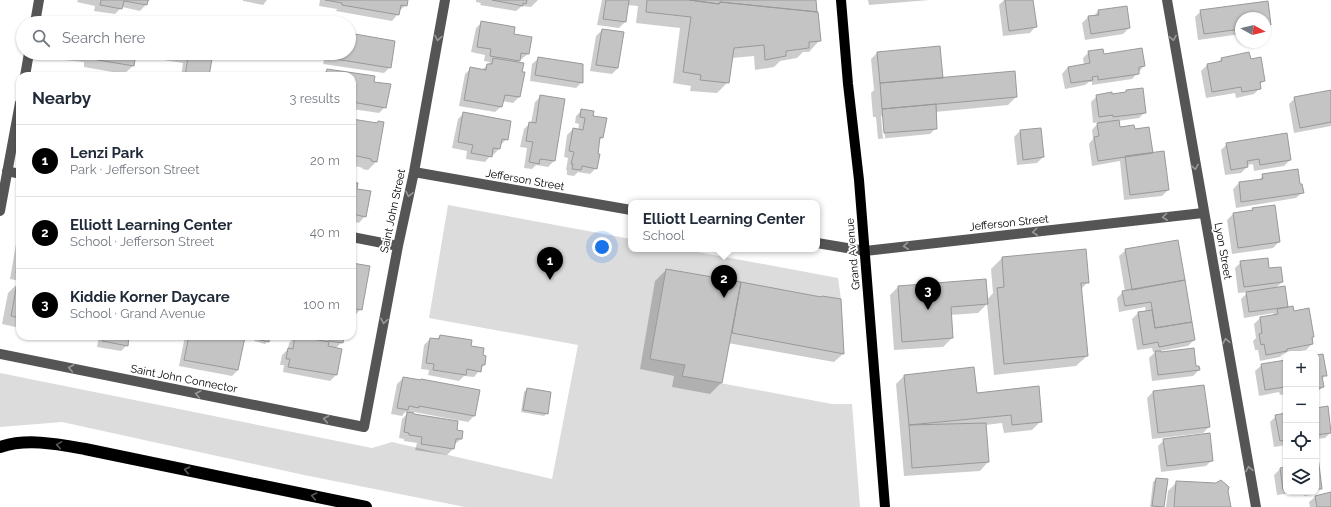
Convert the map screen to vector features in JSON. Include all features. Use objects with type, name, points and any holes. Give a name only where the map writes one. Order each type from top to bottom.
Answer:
[{"type":"highway","points":[[0,447],[32,442],[85,449],[366,507]]},
{"type":"main road","name":"Grand Avenue","points":[[841,0],[865,251],[885,507]]},
{"type":"street","points":[[36,16],[39,0]]},
{"type":"street","name":"Saint John Street","points":[[364,427],[398,246],[414,172],[445,0]]},
{"type":"street","name":"Lyon Street","points":[[1167,0],[1203,213],[1256,507]]},
{"type":"street","points":[[26,72],[28,60]]},
{"type":"street","points":[[0,211],[16,124]]},
{"type":"street","points":[[7,171],[16,173]]},
{"type":"street","name":"Jefferson Street","points":[[414,172],[628,209]]},
{"type":"street","name":"Jefferson Street","points":[[820,244],[865,251],[1203,213]]},
{"type":"street","points":[[356,238],[398,246]]},
{"type":"street","name":"Saint John Connector","points":[[0,354],[364,427]]},
{"type":"shaded area","points":[[448,205],[628,238],[628,252],[698,252],[838,278],[841,299],[821,297],[666,269],[650,358],[685,365],[683,376],[832,404],[852,404],[860,507],[465,507],[304,475],[62,422],[0,427],[0,373],[372,448],[392,442],[552,479],[578,345],[429,318]]},
{"type":"building","points":[[101,0],[148,0],[147,5],[124,1],[122,9],[100,5]]},
{"type":"building","points":[[325,0],[408,0],[407,6],[401,5],[399,15],[342,5],[342,3]]},
{"type":"building","points":[[492,0],[527,0],[526,4],[523,3],[523,6]]},
{"type":"building","points":[[606,0],[629,0],[626,22],[603,19]]},
{"type":"building","points":[[647,0],[689,0],[719,4],[720,2],[818,12],[821,41],[809,42],[809,48],[786,51],[786,56],[765,60],[764,45],[734,48],[729,83],[700,80],[701,75],[683,72],[691,17],[646,12]]},
{"type":"building","points":[[689,0],[816,0],[817,12],[720,2],[719,4]]},
{"type":"building","points":[[1005,0],[1033,0],[1037,27],[1009,31]]},
{"type":"building","points":[[1268,1],[1269,12],[1235,12],[1235,30],[1204,34],[1200,10]]},
{"type":"building","points":[[1127,6],[1130,28],[1091,34],[1088,16],[1099,15],[1098,10]]},
{"type":"building","points":[[481,21],[515,27],[514,34],[532,37],[529,54],[521,53],[520,61],[490,56],[491,49],[477,47]]},
{"type":"building","points":[[602,29],[624,32],[618,68],[596,65]]},
{"type":"building","points":[[356,34],[395,41],[391,68],[341,60],[356,60]]},
{"type":"building","points":[[940,46],[943,78],[880,83],[877,52]]},
{"type":"building","points":[[1142,48],[1145,66],[1139,67],[1139,74],[1098,80],[1098,76],[1092,77],[1093,80],[1071,83],[1068,67],[1090,63],[1088,51],[1103,49],[1104,54]]},
{"type":"building","points":[[1249,52],[1251,59],[1261,57],[1265,81],[1260,82],[1261,89],[1242,92],[1241,87],[1212,92],[1207,64],[1222,61],[1221,58]]},
{"type":"building","points":[[538,57],[583,64],[583,83],[535,75]]},
{"type":"building","points":[[493,58],[524,63],[522,72],[525,72],[520,97],[505,95],[502,107],[464,100],[470,67],[486,70],[487,64],[492,64]]},
{"type":"building","points":[[98,60],[135,60],[134,66]]},
{"type":"building","points":[[188,60],[212,60],[210,72],[186,72]]},
{"type":"building","points":[[327,69],[348,72],[326,72]]},
{"type":"building","points":[[1015,71],[1017,97],[882,109],[880,83]]},
{"type":"building","points":[[356,73],[375,76],[374,82],[391,84],[386,108],[356,103]]},
{"type":"building","points":[[1143,88],[1146,113],[1099,117],[1096,95],[1112,92],[1112,94],[1126,92],[1126,90]]},
{"type":"building","points":[[1331,90],[1331,122],[1300,128],[1294,97]]},
{"type":"building","points":[[540,95],[565,99],[555,161],[540,159],[539,164],[529,162],[533,142],[526,141],[529,122],[536,123]]},
{"type":"building","points":[[936,104],[937,129],[884,133],[882,109]]},
{"type":"building","points":[[581,109],[594,111],[593,116],[607,118],[603,138],[600,137],[598,154],[600,154],[597,169],[582,166],[581,170],[572,169],[573,164],[571,164],[574,152],[569,151],[573,128],[583,130],[585,118],[580,117]]},
{"type":"building","points":[[463,112],[511,121],[508,140],[502,139],[500,149],[493,148],[492,157],[471,153],[473,145],[458,142]]},
{"type":"building","points":[[356,120],[377,123],[378,121],[384,122],[377,162],[371,161],[371,159],[356,156]]},
{"type":"building","points":[[1119,120],[1120,127],[1134,125],[1135,129],[1149,127],[1153,153],[1098,161],[1094,137],[1099,136],[1097,123]]},
{"type":"building","points":[[1041,128],[1044,157],[1023,160],[1020,130]]},
{"type":"building","points":[[1287,133],[1291,160],[1260,165],[1259,159],[1247,161],[1248,167],[1231,170],[1226,143]]},
{"type":"building","points":[[1164,151],[1169,190],[1130,195],[1125,156]]},
{"type":"building","points":[[1298,169],[1300,184],[1302,184],[1304,193],[1241,202],[1239,182],[1263,179],[1262,174]]},
{"type":"building","points":[[356,183],[358,183],[357,189],[371,191],[366,217],[356,215]]},
{"type":"building","points":[[1275,205],[1280,242],[1238,248],[1233,213],[1253,210],[1252,208]]},
{"type":"building","points":[[1178,240],[1185,280],[1132,290],[1125,249]]},
{"type":"building","points":[[1086,249],[1089,283],[1081,283],[1088,356],[1004,364],[997,288],[1004,287],[1002,257]]},
{"type":"building","points":[[1268,258],[1269,268],[1281,267],[1283,282],[1244,287],[1240,261]]},
{"type":"building","points":[[356,264],[370,266],[362,310],[356,309]]},
{"type":"building","points":[[666,269],[741,282],[722,383],[682,376],[685,365],[650,359]]},
{"type":"building","points":[[986,279],[988,304],[951,307],[953,338],[902,342],[898,286]]},
{"type":"building","points":[[1185,280],[1192,322],[1155,328],[1151,302],[1125,306],[1122,291]]},
{"type":"building","points":[[741,282],[821,297],[841,299],[844,354],[732,333]]},
{"type":"building","points":[[1285,286],[1288,307],[1249,312],[1246,292]]},
{"type":"building","points":[[16,288],[16,317],[11,316]]},
{"type":"building","points":[[1293,306],[1294,311],[1309,308],[1314,337],[1312,337],[1313,344],[1266,355],[1264,344],[1261,345],[1259,334],[1262,333],[1260,317],[1278,314],[1277,309]]},
{"type":"building","points":[[1152,310],[1155,328],[1192,322],[1195,340],[1159,347],[1158,342],[1143,345],[1138,312]]},
{"type":"building","points":[[440,335],[472,340],[471,346],[484,348],[483,355],[486,356],[485,365],[482,365],[481,372],[467,369],[466,375],[433,370],[434,364],[426,363],[430,338],[439,339]]},
{"type":"building","points":[[102,340],[129,340],[128,346]]},
{"type":"building","points":[[188,340],[244,340],[238,370],[184,360]]},
{"type":"building","points":[[294,340],[318,340],[329,342],[328,346],[342,349],[337,375],[288,367],[290,359],[286,359],[288,348],[293,349]]},
{"type":"building","points":[[329,340],[343,340],[343,343]]},
{"type":"building","points":[[1194,348],[1196,366],[1199,366],[1200,370],[1158,375],[1155,351],[1161,352]]},
{"type":"building","points":[[1323,354],[1327,376],[1322,376],[1324,387],[1319,388],[1319,387],[1319,355]]},
{"type":"building","points":[[1283,360],[1283,387],[1265,390],[1261,364]]},
{"type":"building","points":[[974,367],[977,393],[1039,386],[1042,422],[1012,425],[1011,415],[909,425],[904,375]]},
{"type":"building","points":[[403,377],[480,390],[475,416],[419,406],[419,408],[409,406],[408,410],[397,408]]},
{"type":"building","points":[[1204,385],[1210,427],[1158,433],[1153,391]]},
{"type":"building","points":[[527,388],[551,392],[548,414],[523,410]]},
{"type":"building","points":[[1328,406],[1331,433],[1319,435],[1319,408]]},
{"type":"building","points":[[407,412],[458,421],[457,430],[463,431],[462,439],[456,439],[454,449],[421,444],[422,437],[409,435],[409,433],[404,432]]},
{"type":"building","points":[[1283,414],[1283,440],[1280,441],[1275,415]]},
{"type":"building","points":[[986,423],[989,462],[912,468],[909,425]]},
{"type":"building","points":[[1210,433],[1213,461],[1167,466],[1163,439]]},
{"type":"building","points":[[1319,465],[1322,489],[1319,489]]},
{"type":"building","points":[[1280,468],[1283,468],[1283,490]]},
{"type":"building","points":[[1156,478],[1168,479],[1164,507],[1152,506]]},
{"type":"building","points":[[1221,480],[1229,487],[1228,491],[1231,507],[1174,507],[1176,481],[1216,483]]},
{"type":"building","points":[[1331,492],[1331,507],[1317,507],[1315,496]]},
{"type":"place","name":"Lenzi Park","points":[[550,280]]},
{"type":"place","name":"Elliott Learning Center","points":[[724,298]]},
{"type":"place","name":"Kiddie Korner Daycare","points":[[928,310]]}]
